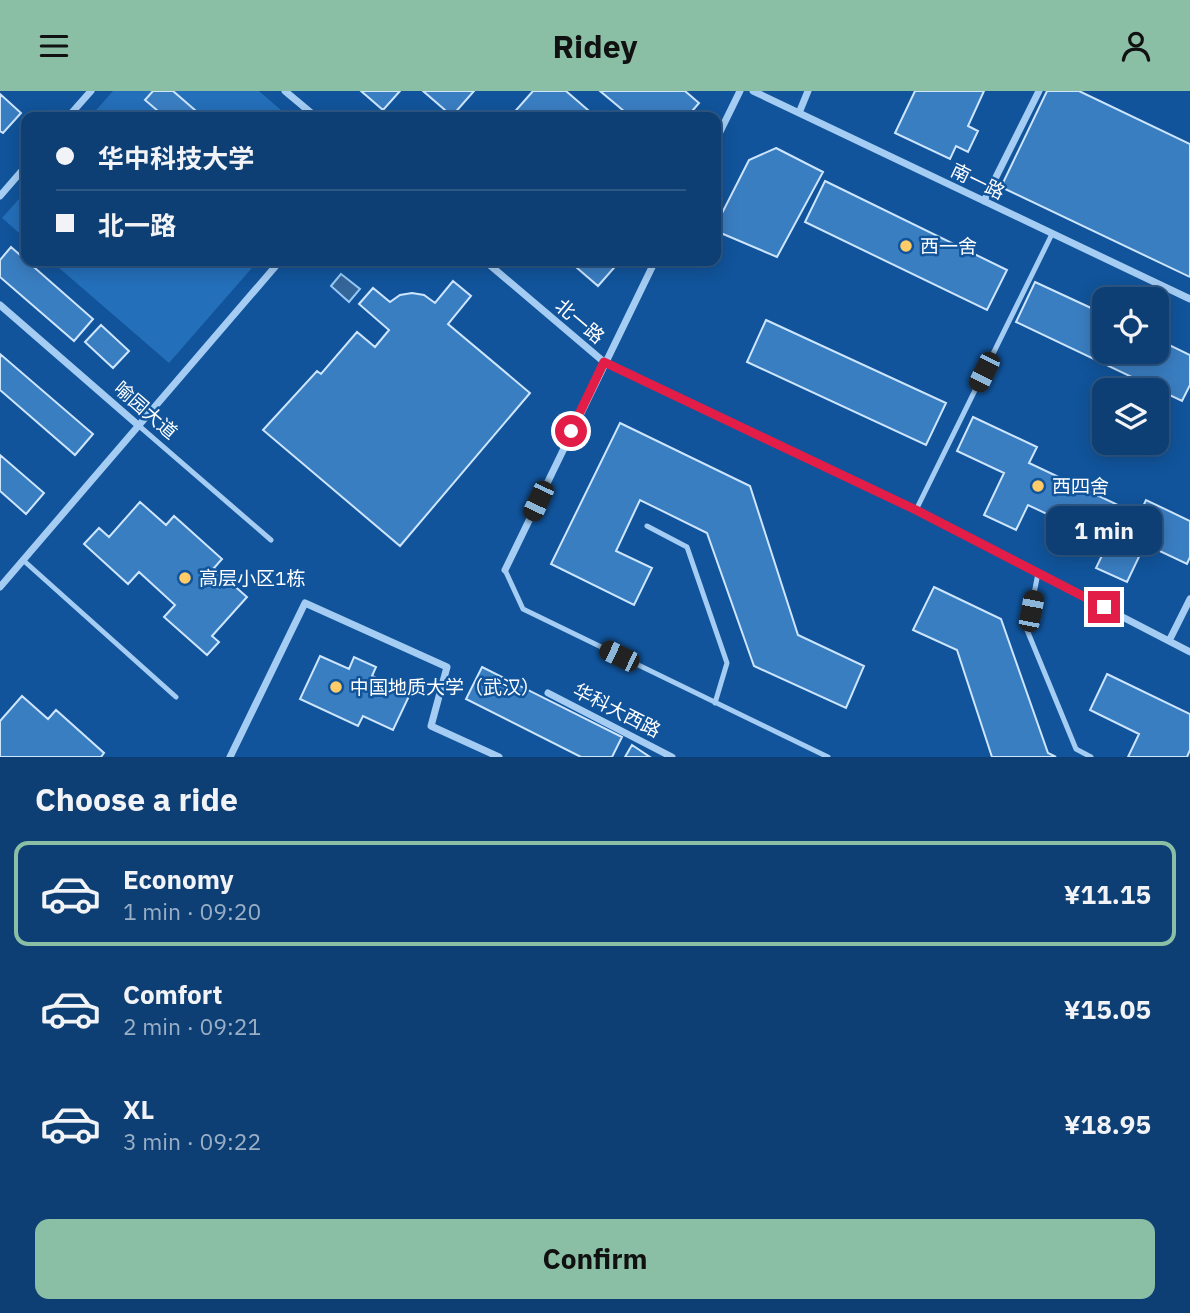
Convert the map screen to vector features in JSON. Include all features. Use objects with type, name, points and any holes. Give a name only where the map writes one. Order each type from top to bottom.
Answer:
[{"type":"street","points":[[72,112],[91,91]]},
{"type":"street","points":[[285,91],[310,112]]},
{"type":"street","points":[[721,130],[740,91]]},
{"type":"street","name":"南一路","points":[[753,91],[1190,299]]},
{"type":"street","points":[[799,113],[808,91]]},
{"type":"street","points":[[984,201],[1039,91]]},
{"type":"street","points":[[0,196],[21,172]]},
{"type":"street","points":[[0,587],[276,266]]},
{"type":"street","name":"北一路","points":[[491,266],[604,362],[916,510],[1190,652]]},
{"type":"street","points":[[505,570],[652,266]]},
{"type":"street","name":"喻园大道","points":[[0,305],[138,425]]},
{"type":"street","points":[[1170,641],[1190,599]]},
{"type":"street","points":[[230,757],[305,603],[447,667],[431,726],[499,757]]},
{"type":"street","name":"华科大西路","points":[[548,693],[672,757]]},
{"type":"lane","points":[[916,510],[1052,234]]},
{"type":"lane","name":"喻园大道","points":[[138,425],[271,540]]},
{"type":"lane","points":[[648,526],[687,547],[727,663],[715,703]]},
{"type":"lane","points":[[23,560],[176,697]]},
{"type":"lane","points":[[505,570],[523,609],[828,757]]},
{"type":"lane","points":[[1038,573],[1027,630],[1076,749],[1091,757]]},
{"type":"shaded area","points":[[113,91],[259,91],[283,112],[94,112]]},
{"type":"shaded area","points":[[21,197],[21,235],[2,218]]},
{"type":"shaded area","points":[[57,266],[254,266],[169,363]]},
{"type":"shaded area","points":[[341,274],[360,289],[349,302],[331,286]]},
{"type":"building","points":[[153,91],[173,91],[197,112],[159,112],[145,100]]},
{"type":"building","points":[[361,91],[400,91],[383,110]]},
{"type":"building","points":[[423,91],[474,91],[456,112],[447,112]]},
{"type":"building","points":[[533,91],[566,91],[590,112],[514,112]]},
{"type":"building","points":[[600,91],[685,91],[699,103],[691,112],[625,112]]},
{"type":"building","points":[[915,91],[984,91],[968,126],[978,131],[968,152],[956,146],[950,159],[895,133]]},
{"type":"building","points":[[1047,91],[1079,91],[1190,144],[1190,277],[1001,187]]},
{"type":"building","points":[[0,94],[21,113],[3,133],[0,131]]},
{"type":"building","points":[[776,148],[823,172],[777,257],[721,233],[721,215],[749,160]]},
{"type":"building","name":"西一舍","points":[[825,181],[1007,270],[987,310],[805,222]]},
{"type":"building","points":[[11,247],[21,256],[21,266],[33,266],[93,319],[74,341],[0,277],[0,260]]},
{"type":"building","points":[[575,266],[616,266],[598,286]]},
{"type":"building","points":[[453,281],[471,296],[448,324],[530,393],[400,546],[263,430],[317,371],[321,374],[357,332],[375,347],[389,330],[359,304],[373,288],[390,302],[400,295],[412,293],[424,295],[435,303]]},
{"type":"building","points":[[1035,282],[1092,308],[1092,358],[1016,322]]},
{"type":"building","points":[[766,320],[946,403],[926,445],[747,362]]},
{"type":"building","points":[[101,325],[129,351],[113,368],[85,342]]},
{"type":"building","points":[[1169,345],[1190,355],[1190,385],[1182,401],[1169,395],[1169,378],[1134,378],[1104,364],[1169,364]]},
{"type":"building","points":[[0,354],[93,434],[75,455],[0,390]]},
{"type":"building","name":"西四舍","points":[[973,417],[1037,447],[1029,463],[1139,515],[1146,500],[1190,521],[1190,557],[1187,564],[1145,544],[1127,582],[1096,568],[1108,543],[1028,505],[1016,530],[984,515],[1004,473],[957,451]]},
{"type":"building","points":[[620,423],[750,486],[798,635],[864,666],[846,708],[754,666],[707,533],[640,500],[616,551],[652,568],[634,605],[551,564]]},
{"type":"building","points":[[0,455],[44,493],[26,514],[0,491]]},
{"type":"building","name":"高层小区1栋","points":[[140,502],[166,525],[174,516],[222,559],[214,568],[247,597],[212,636],[219,642],[207,655],[164,617],[175,605],[139,572],[128,584],[84,544],[99,528],[109,537]]},
{"type":"building","points":[[934,587],[1001,619],[1048,753],[1056,757],[992,757],[957,650],[913,630]]},
{"type":"building","points":[[320,656],[349,669],[354,657],[376,667],[372,676],[410,694],[393,730],[363,716],[358,726],[300,699]]},
{"type":"building","points":[[482,667],[622,737],[612,757],[581,757],[466,699]]},
{"type":"building","points":[[1107,674],[1190,714],[1190,750],[1187,757],[1128,757],[1139,734],[1090,710]]},
{"type":"building","points":[[22,696],[48,719],[56,710],[104,753],[101,757],[0,757],[0,721]]},
{"type":"building","points":[[632,745],[650,757],[625,757]]},
{"type":"place","name":"西一舍","points":[[906,246]]},
{"type":"place","name":"西四舍","points":[[1038,486]]},
{"type":"place","name":"高层小区1栋","points":[[185,578]]},
{"type":"place","name":"中国地质大学（武汉）","points":[[336,687]]},
{"type":"route","points":[[571,431],[604,362],[916,510],[1104,607]]}]
